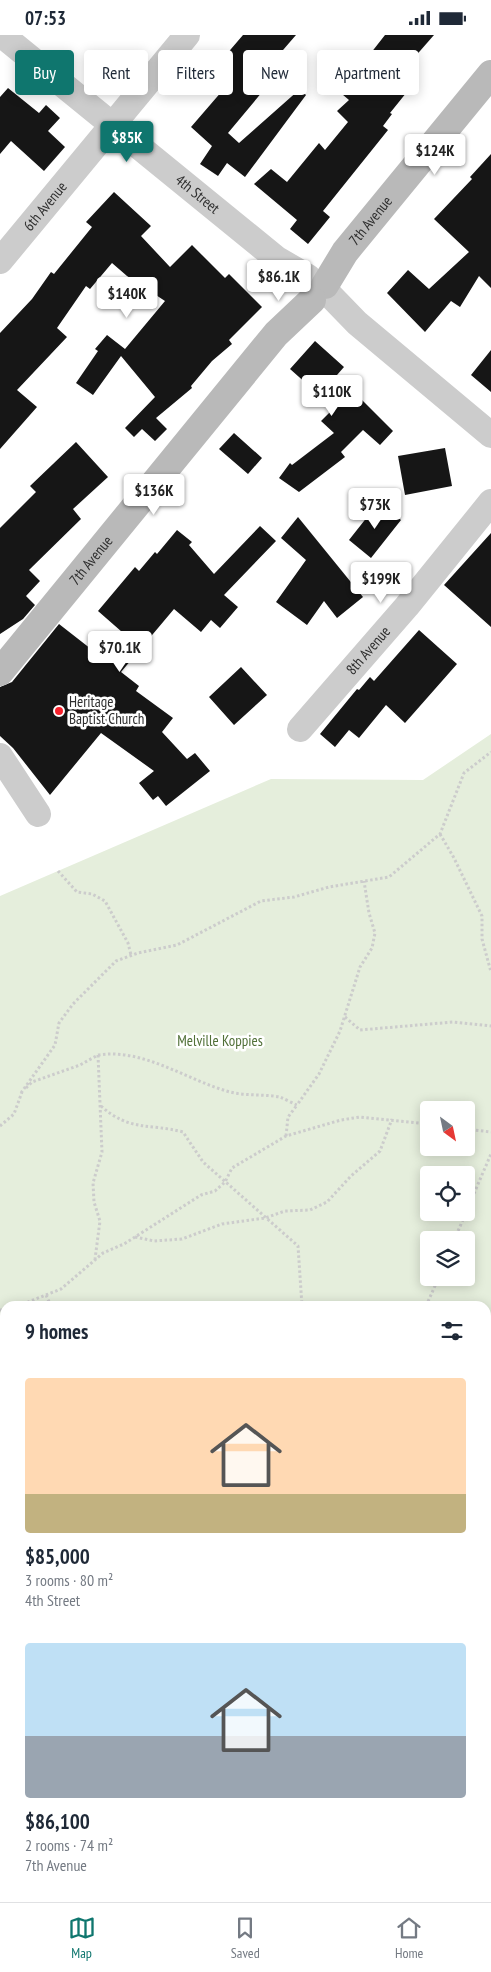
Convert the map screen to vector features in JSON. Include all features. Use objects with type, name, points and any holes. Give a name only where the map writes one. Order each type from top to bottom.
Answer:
[{"type":"street","name":"4th Street","points":[[2,35],[357,323],[491,435]]},
{"type":"street","name":"6th Avenue","points":[[0,261],[187,35]]},
{"type":"street","name":"7th Avenue","points":[[0,672],[491,74]]},
{"type":"street","name":"8th Avenue","points":[[300,729],[407,606],[491,502]]},
{"type":"street","points":[[0,756],[38,814]]},
{"type":"path","points":[[0,1126],[14,1114],[21,1093],[55,1045],[59,1023],[73,1004],[116,961],[184,942],[261,901],[294,897],[328,887],[389,877],[440,834],[464,773],[491,752]]},
{"type":"path","points":[[440,834],[454,858],[482,916],[482,939],[491,972]]},
{"type":"path","points":[[58,871],[77,892],[92,895],[105,901],[128,943],[132,955]]},
{"type":"path","points":[[286,1136],[288,1117],[319,1074],[345,1017],[360,967],[372,948],[375,933],[369,913],[364,881]]},
{"type":"path","points":[[345,1017],[360,1030],[453,1022],[491,1026]]},
{"type":"path","points":[[21,1093],[32,1083],[80,1065],[98,1055],[114,1052],[174,1069],[201,1083],[232,1092],[280,1097],[297,1105]]},
{"type":"path","points":[[95,1259],[100,1221],[94,1202],[93,1183],[102,1152],[102,1106],[98,1055]]},
{"type":"path","points":[[102,1106],[115,1118],[131,1124],[182,1132],[203,1162],[298,1247],[302,1301]]},
{"type":"path","points":[[31,1301],[61,1289],[95,1259],[135,1237],[201,1195],[215,1191],[225,1182],[232,1168],[286,1136],[341,1120],[360,1117],[420,1123]]},
{"type":"path","points":[[135,1237],[154,1241],[182,1239],[211,1227],[265,1218],[285,1211],[310,1210],[326,1202],[351,1176],[380,1151],[392,1119]]},
{"type":"path","points":[[475,1130],[491,1132]]},
{"type":"path","points":[[475,1191],[491,1154]]},
{"type":"path","points":[[428,1301],[434,1286]]},
{"type":"path","points":[[46,1295],[49,1301]]},
{"type":"green space","name":"Melville Koppies","points":[[491,734],[491,1301],[0,1301],[0,896],[271,779],[423,780]]},
{"type":"building","points":[[243,35],[296,35],[283,50],[243,50],[243,95],[260,95],[228,133],[239,143],[293,95],[306,95],[245,177],[227,163],[218,176],[200,164],[212,146],[191,127],[219,95],[233,95],[233,50],[230,50]]},
{"type":"building","points":[[385,35],[434,35],[419,52],[419,50],[373,50]]},
{"type":"building","points":[[8,88],[39,113],[46,105],[60,118],[48,131],[65,147],[44,171],[11,141],[0,154],[0,97]]},
{"type":"building","points":[[343,95],[404,95],[390,113],[392,114],[383,126],[388,130],[323,211],[330,217],[308,244],[290,229],[297,220],[254,184],[271,169],[287,182],[319,143],[325,150],[348,122],[337,111],[349,100]]},
{"type":"building","points":[[491,154],[491,288],[479,276],[460,307],[451,301],[425,332],[387,293],[408,270],[429,289],[469,252],[434,219],[472,179],[470,177]]},
{"type":"building","points":[[114,192],[151,226],[141,236],[170,267],[192,245],[225,278],[229,274],[262,307],[229,340],[232,344],[212,361],[191,386],[192,388],[156,418],[167,429],[155,441],[142,429],[134,437],[125,428],[155,397],[121,356],[93,395],[76,383],[98,351],[95,349],[107,335],[125,349],[165,301],[127,276],[112,263],[90,289],[86,286],[57,328],[67,337],[17,390],[37,407],[0,449],[0,333],[32,299],[51,272],[54,274],[92,227],[86,222]]},
{"type":"building","points":[[315,341],[344,367],[337,375],[393,431],[380,445],[363,430],[341,452],[345,457],[299,492],[279,478],[290,463],[292,465],[334,433],[321,421],[334,408],[290,369]]},
{"type":"building","points":[[491,350],[491,392],[471,375]]},
{"type":"building","points":[[234,433],[262,458],[248,474],[219,449]]},
{"type":"building","points":[[76,442],[108,477],[73,509],[81,519],[29,570],[40,581],[26,596],[35,605],[23,619],[0,634],[0,528],[36,492],[30,486]]},
{"type":"building","points":[[445,448],[452,486],[405,495],[398,456]]},
{"type":"building","points":[[379,502],[401,520],[371,558],[349,540]]},
{"type":"building","points":[[298,517],[363,597],[337,618],[324,601],[307,625],[276,602],[306,560],[281,538]]},
{"type":"building","points":[[260,526],[276,541],[224,595],[238,607],[220,628],[211,620],[201,632],[174,609],[121,672],[139,686],[136,691],[173,718],[162,732],[187,759],[195,753],[210,771],[166,806],[158,796],[153,800],[139,783],[154,771],[101,733],[50,795],[13,748],[0,736],[0,687],[12,682],[59,624],[100,656],[122,632],[98,611],[135,567],[139,571],[155,552],[157,554],[177,530],[192,542],[189,545],[214,574]]},
{"type":"building","points":[[491,533],[491,627],[444,585]]},
{"type":"building","points":[[419,630],[457,664],[405,723],[386,705],[359,738],[349,730],[335,747],[320,734],[357,689],[359,690],[370,677],[374,681]]},
{"type":"building","points":[[241,667],[267,695],[234,725],[209,697]]},
{"type":"place","name":"Heritage Baptist Church","points":[[59,711]]}]
